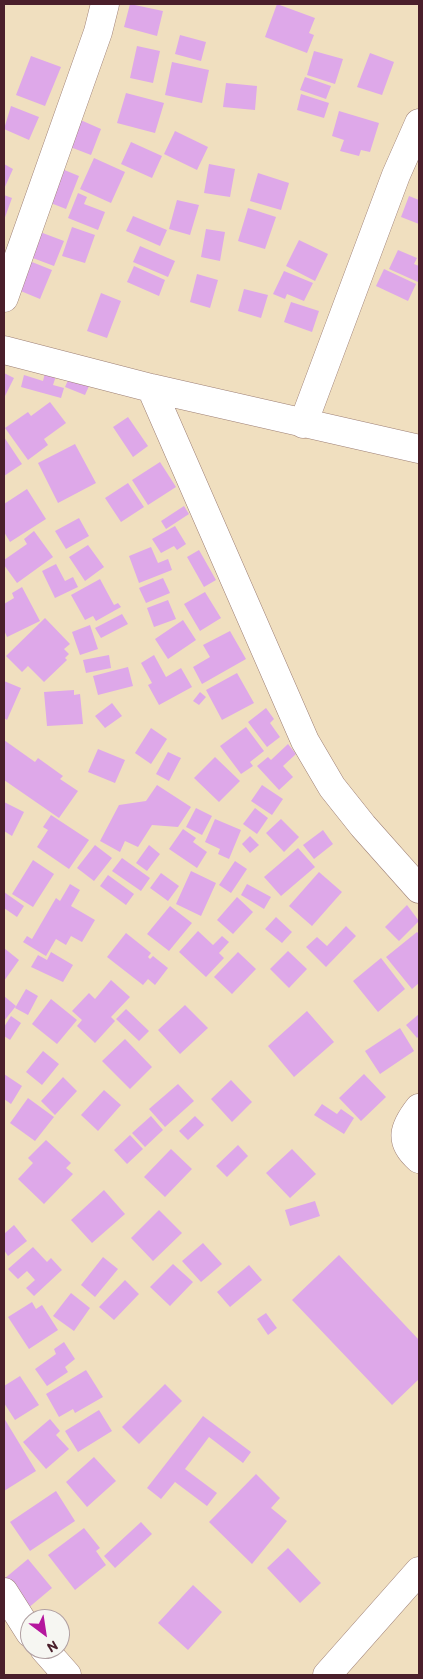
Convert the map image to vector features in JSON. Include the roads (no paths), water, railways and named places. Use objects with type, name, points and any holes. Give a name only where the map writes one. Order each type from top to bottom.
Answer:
[{"type":"street","points":[[4,298],[98,32],[105,4]]},
{"type":"street","points":[[303,424],[396,175],[419,123]]},
{"type":"street","points":[[4,350],[151,388],[419,449]]},
{"type":"street","points":[[151,388],[305,741],[332,787],[363,826],[419,889]]},
{"type":"street","points":[[419,1108],[410,1120],[406,1132],[406,1142],[410,1151],[419,1159]]},
{"type":"street","points":[[327,1675],[419,1571]]},
{"type":"street","points":[[4,1592],[20,1617]]},
{"type":"street","points":[[53,1659],[67,1675]]}]
